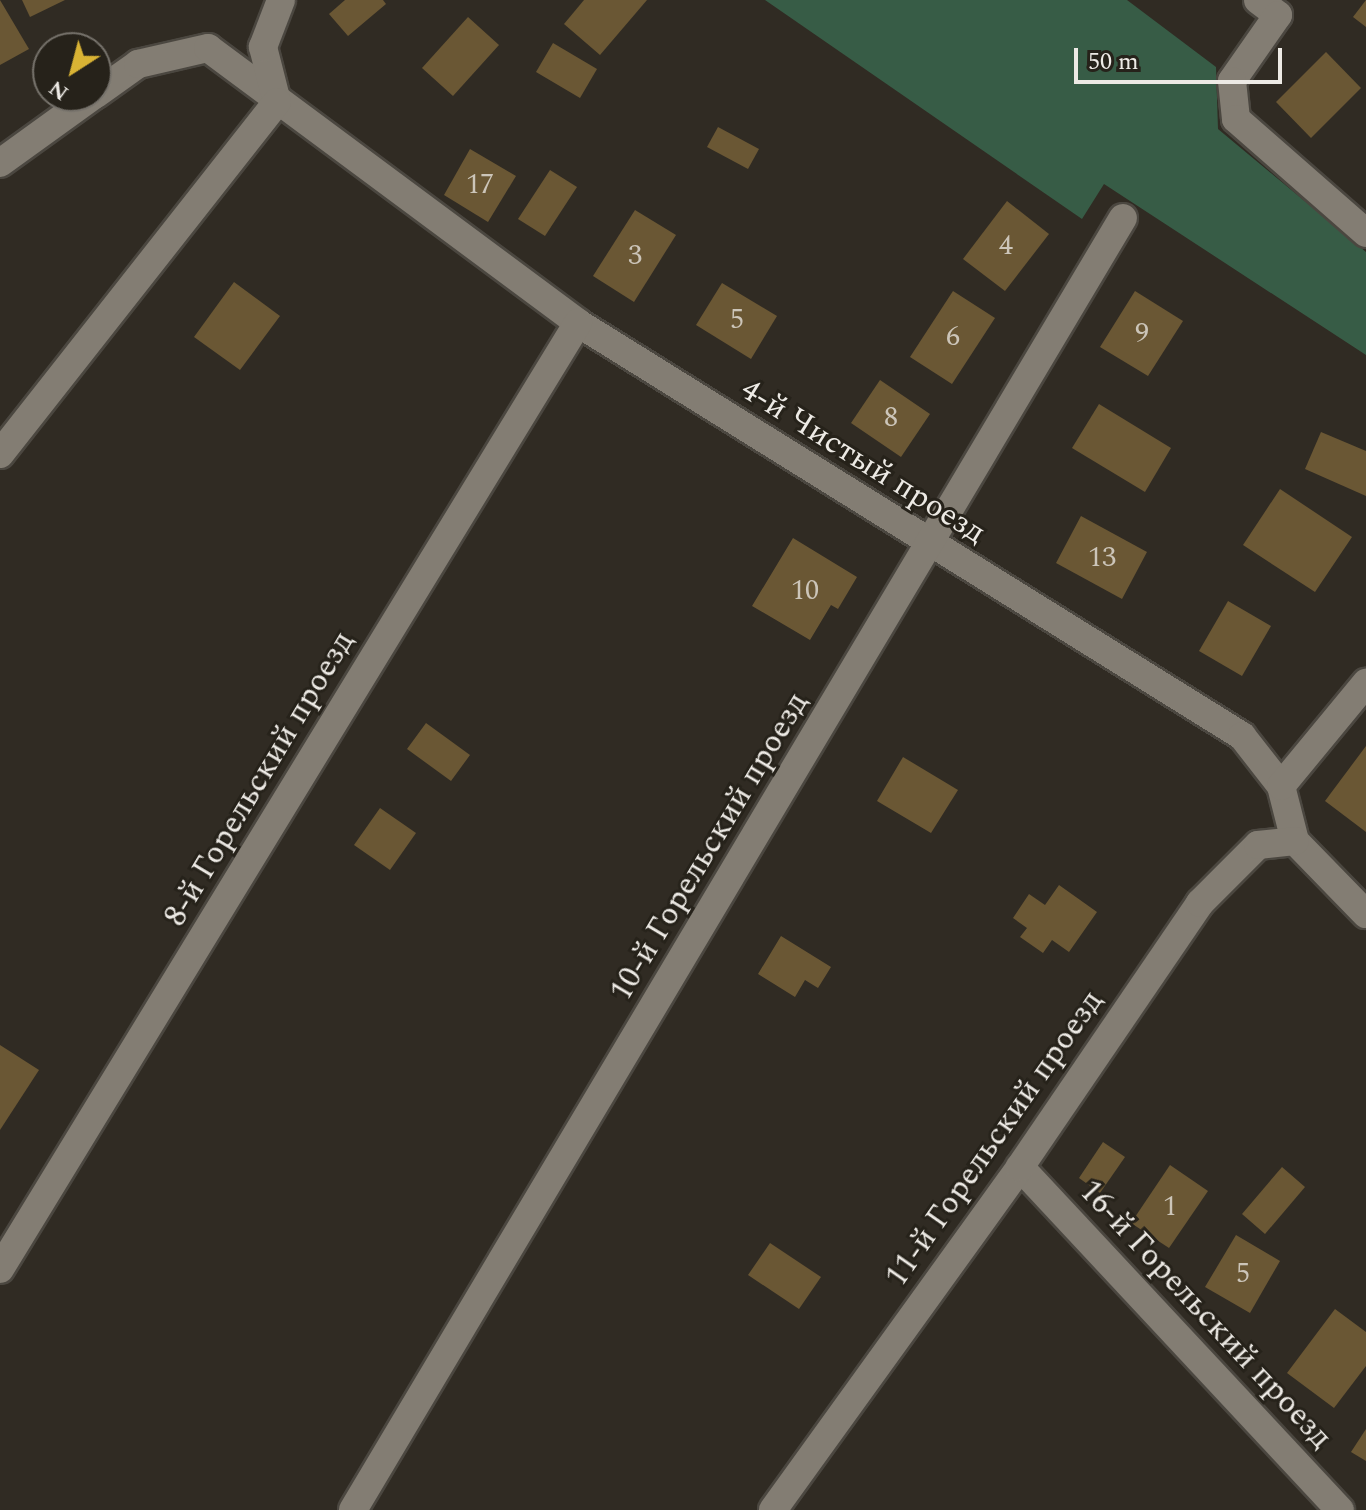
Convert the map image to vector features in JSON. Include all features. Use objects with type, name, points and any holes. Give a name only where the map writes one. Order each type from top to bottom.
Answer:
[{"type":"street","points":[[0,454],[277,102],[263,47],[281,0]]},
{"type":"street","points":[[1275,5],[1232,81],[1236,119],[1366,233]]},
{"type":"street","name":"4-й Чистый проезд","points":[[112,82],[138,64],[208,48],[578,323],[1242,736],[1281,786],[1295,841],[1366,914]]},
{"type":"street","points":[[0,163],[70,112]]},
{"type":"street","name":"10-й Горельский проезд","points":[[353,1510],[931,545],[1123,218]]},
{"type":"street","name":"8-й Горельский проезд","points":[[0,1269],[578,323]]},
{"type":"street","points":[[1281,786],[1366,683]]},
{"type":"street","name":"11-й Горельский проезд","points":[[778,1508],[1020,1167],[1200,903],[1258,845],[1295,841]]},
{"type":"street","name":"16-й Горельский проезд","points":[[1020,1167],[1340,1510]]},
{"type":"green space","points":[[765,0],[1127,0],[1216,67],[1218,129],[1366,252],[1366,355],[1104,184],[1082,219]]},
{"type":"building","points":[[0,0],[29,49],[0,65]]},
{"type":"building","points":[[22,0],[65,0],[30,17]]},
{"type":"building","points":[[345,0],[383,0],[386,4],[348,36],[329,14]]},
{"type":"building","points":[[584,0],[647,0],[600,55],[564,24]]},
{"type":"building","points":[[1366,0],[1366,27],[1353,17]]},
{"type":"building","points":[[468,17],[499,45],[453,96],[422,68]]},
{"type":"building","points":[[553,43],[597,69],[580,98],[536,72]]},
{"type":"building","points":[[1326,52],[1361,88],[1311,138],[1276,102]]},
{"type":"building","points":[[718,127],[759,149],[748,169],[707,147]]},
{"type":"building","points":[[470,149],[516,176],[488,222],[444,195]]},
{"type":"building","points":[[550,170],[577,187],[545,236],[518,219]]},
{"type":"building","points":[[1007,201],[1049,234],[1005,291],[963,259]]},
{"type":"building","points":[[635,210],[676,235],[634,302],[593,276]]},
{"type":"building","points":[[234,282],[280,316],[240,370],[194,337]]},
{"type":"building","points":[[722,283],[777,316],[751,359],[696,325]]},
{"type":"building","points":[[953,291],[995,318],[952,384],[910,357]]},
{"type":"building","points":[[1135,291],[1183,321],[1148,376],[1100,347]]},
{"type":"building","points":[[880,380],[930,414],[901,457],[851,423]]},
{"type":"building","points":[[1099,404],[1171,448],[1145,492],[1072,448]]},
{"type":"building","points":[[1321,432],[1366,451],[1366,496],[1305,469]]},
{"type":"building","points":[[1280,489],[1352,537],[1315,592],[1243,545]]},
{"type":"building","points":[[1081,516],[1147,552],[1122,599],[1056,563]]},
{"type":"building","points":[[793,538],[857,577],[838,609],[831,605],[810,640],[752,606]]},
{"type":"building","points":[[1228,601],[1271,626],[1242,676],[1199,651]]},
{"type":"building","points":[[426,723],[470,755],[451,781],[407,749]]},
{"type":"building","points":[[1366,746],[1366,832],[1325,801]]},
{"type":"building","points":[[903,757],[958,790],[931,833],[877,801]]},
{"type":"building","points":[[380,808],[416,833],[390,870],[354,845]]},
{"type":"building","points":[[1059,885],[1097,912],[1069,952],[1052,940],[1043,953],[1020,937],[1027,928],[1013,918],[1029,894],[1045,905]]},
{"type":"building","points":[[781,936],[831,967],[818,988],[805,980],[795,997],[758,974]]},
{"type":"building","points":[[0,1045],[39,1070],[0,1130]]},
{"type":"building","points":[[1103,1142],[1125,1157],[1100,1193],[1079,1178]]},
{"type":"building","points":[[1170,1165],[1208,1191],[1169,1248],[1131,1223]]},
{"type":"building","points":[[1282,1167],[1305,1187],[1265,1234],[1242,1214]]},
{"type":"building","points":[[1236,1235],[1280,1261],[1250,1313],[1205,1287]]},
{"type":"building","points":[[770,1243],[821,1277],[799,1309],[748,1275]]},
{"type":"building","points":[[1335,1309],[1366,1332],[1366,1366],[1334,1408],[1287,1373]]},
{"type":"building","points":[[1366,1429],[1366,1461],[1351,1452]]}]
